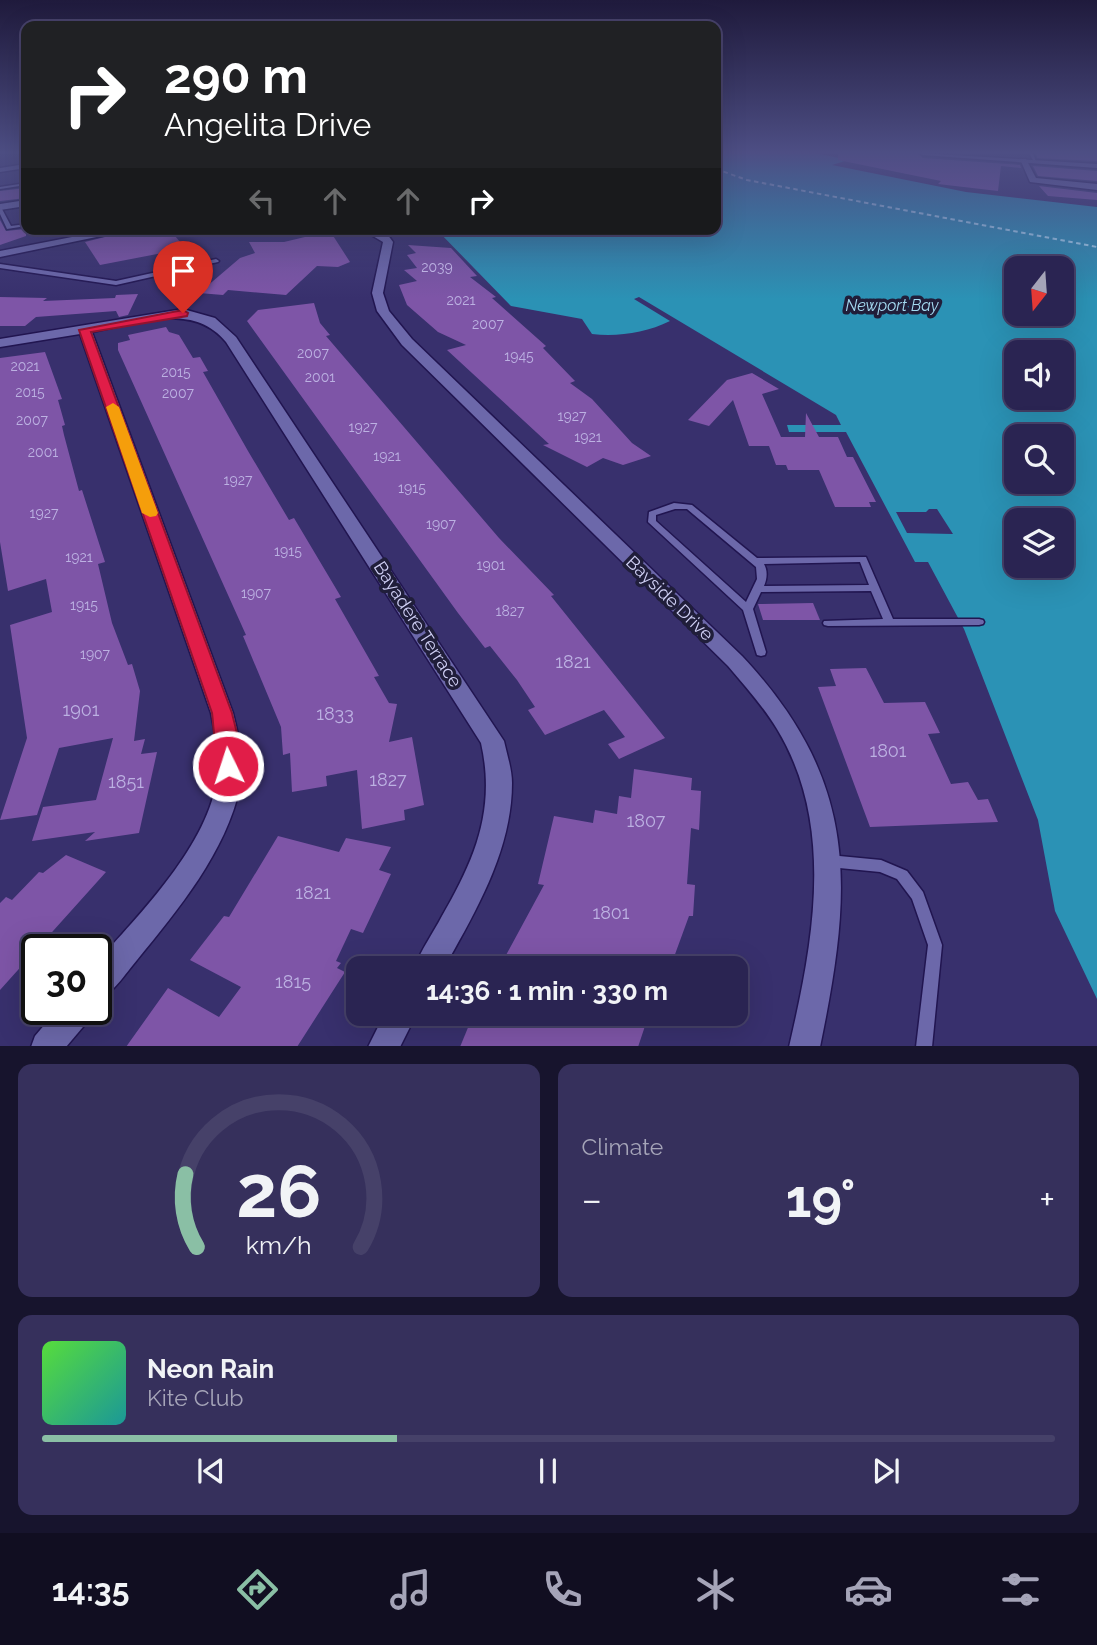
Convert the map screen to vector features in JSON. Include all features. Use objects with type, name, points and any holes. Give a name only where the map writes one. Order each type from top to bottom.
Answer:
[{"type":"street","points":[[0,208],[21,204]]},
{"type":"street","points":[[0,254],[73,235]]},
{"type":"street","name":"Bayside Drive","points":[[380,235],[388,242],[388,249],[378,280],[379,305],[407,342],[729,656],[763,692],[792,734],[818,796],[830,861],[825,940],[804,1046]]},
{"type":"street","name":"Bayadere Terrace","points":[[85,330],[164,315],[199,315],[218,323],[492,741],[500,782],[494,832],[465,902],[435,956]]},
{"type":"street","points":[[0,343],[85,330],[222,713],[229,745],[228,787],[204,849],[112,967]]},
{"type":"street","points":[[46,1046],[64,1025]]},
{"type":"street","points":[[383,1046],[395,1026]]},
{"type":"lane","points":[[0,208],[9,228],[21,226]]},
{"type":"lane","points":[[0,266],[116,283],[216,261]]},
{"type":"lane","points":[[748,609],[764,572],[754,561],[689,508],[674,506],[650,518],[748,609],[761,652]]},
{"type":"lane","points":[[754,561],[863,559],[890,622]]},
{"type":"lane","points":[[758,589],[875,588]]},
{"type":"lane","points":[[828,623],[979,622]]},
{"type":"lane","points":[[830,861],[881,866],[902,875],[918,895],[935,945],[924,1046]]},
{"type":"water","name":"Newport Bay","points":[[721,202],[1052,202],[1097,207],[1097,999],[1055,911],[1038,820],[964,629],[928,562],[915,562],[846,432],[789,432],[787,425],[841,425],[836,415],[639,297],[634,299],[670,321],[651,329],[611,335],[592,334],[582,319],[511,306],[442,235],[721,235]]},
{"type":"pier","points":[[929,509],[937,509],[953,534],[907,533],[896,512],[926,512]]},
{"type":"building","points":[[0,220],[6,231],[21,230],[21,235],[26,235],[26,236],[0,245]]},
{"type":"building","points":[[113,235],[174,235],[181,243],[173,244],[178,250],[100,265],[85,242]]},
{"type":"building","points":[[313,235],[333,235],[350,262],[338,267],[317,266],[286,295],[228,290],[223,295],[199,293],[240,258],[255,253],[249,242],[284,242]]},
{"type":"building","points":[[408,245],[451,248],[477,276],[470,277],[496,297],[492,298],[546,346],[543,348],[575,381],[570,383],[592,399],[632,443],[651,456],[623,465],[603,458],[587,467],[543,445],[549,444],[447,350],[466,345],[438,332],[407,305],[399,285],[417,281],[404,270],[417,268],[407,255],[416,253]]},
{"type":"building","points":[[138,294],[128,315],[119,317],[116,311],[36,317],[25,326],[0,326],[0,297],[47,298],[43,301],[115,298],[116,295]]},
{"type":"building","points":[[314,303],[320,323],[330,335],[326,336],[499,538],[554,595],[551,596],[665,738],[619,759],[608,744],[625,737],[604,710],[545,735],[528,710],[535,707],[517,680],[490,646],[485,648],[458,613],[247,321],[258,310]]},
{"type":"building","points":[[166,327],[169,332],[179,335],[193,358],[200,357],[208,371],[203,372],[248,451],[289,520],[294,518],[341,597],[335,599],[379,676],[374,677],[389,703],[397,704],[389,742],[412,737],[424,805],[404,810],[405,820],[362,829],[357,770],[326,776],[327,786],[292,792],[290,753],[283,755],[281,727],[243,636],[246,635],[118,350],[118,343],[130,340],[128,335]]},
{"type":"building","points":[[45,352],[62,399],[58,400],[65,425],[62,426],[79,491],[82,490],[105,562],[98,564],[112,623],[128,665],[132,664],[140,691],[134,741],[145,739],[141,754],[157,752],[139,833],[85,841],[95,832],[32,841],[43,807],[96,800],[113,738],[59,748],[37,815],[0,820],[27,738],[10,625],[52,612],[46,579],[8,591],[0,542],[0,358]]},
{"type":"building","points":[[752,373],[779,389],[762,394],[781,437],[805,437],[806,413],[819,437],[838,437],[847,457],[853,457],[876,502],[869,502],[871,507],[835,507],[819,470],[788,470],[786,465],[776,465],[769,446],[749,446],[733,400],[709,426],[688,420],[727,380]]},
{"type":"building","points":[[813,603],[820,620],[763,620],[758,604]]},
{"type":"building","points":[[866,668],[884,703],[925,702],[940,733],[928,734],[951,784],[968,782],[978,800],[988,799],[998,822],[870,827],[818,687],[836,686],[830,669]]},
{"type":"building","points":[[634,769],[692,778],[691,790],[701,791],[699,830],[691,828],[687,884],[695,885],[693,916],[689,916],[674,956],[506,956],[544,885],[538,884],[554,816],[593,823],[595,810],[617,814],[619,796],[631,798]]},
{"type":"building","points":[[278,836],[339,852],[346,838],[391,847],[379,870],[391,874],[363,933],[351,929],[336,961],[341,963],[337,968],[345,972],[298,1046],[127,1046],[168,988],[219,1017],[241,987],[190,960],[224,916],[229,917]]},
{"type":"building","points":[[66,855],[106,872],[50,934],[21,934],[21,967],[0,990],[0,903],[6,897],[12,900],[39,872],[43,873]]},
{"type":"building","points":[[469,1026],[645,1026],[638,1046],[460,1046]]},
{"type":"ferry route","points":[[861,202],[1097,247]]},
{"type":"slow traffic","points":[[113,407],[150,513]]},
{"type":"route","points":[[183,313],[85,330],[222,713],[229,745],[228,766]]}]
